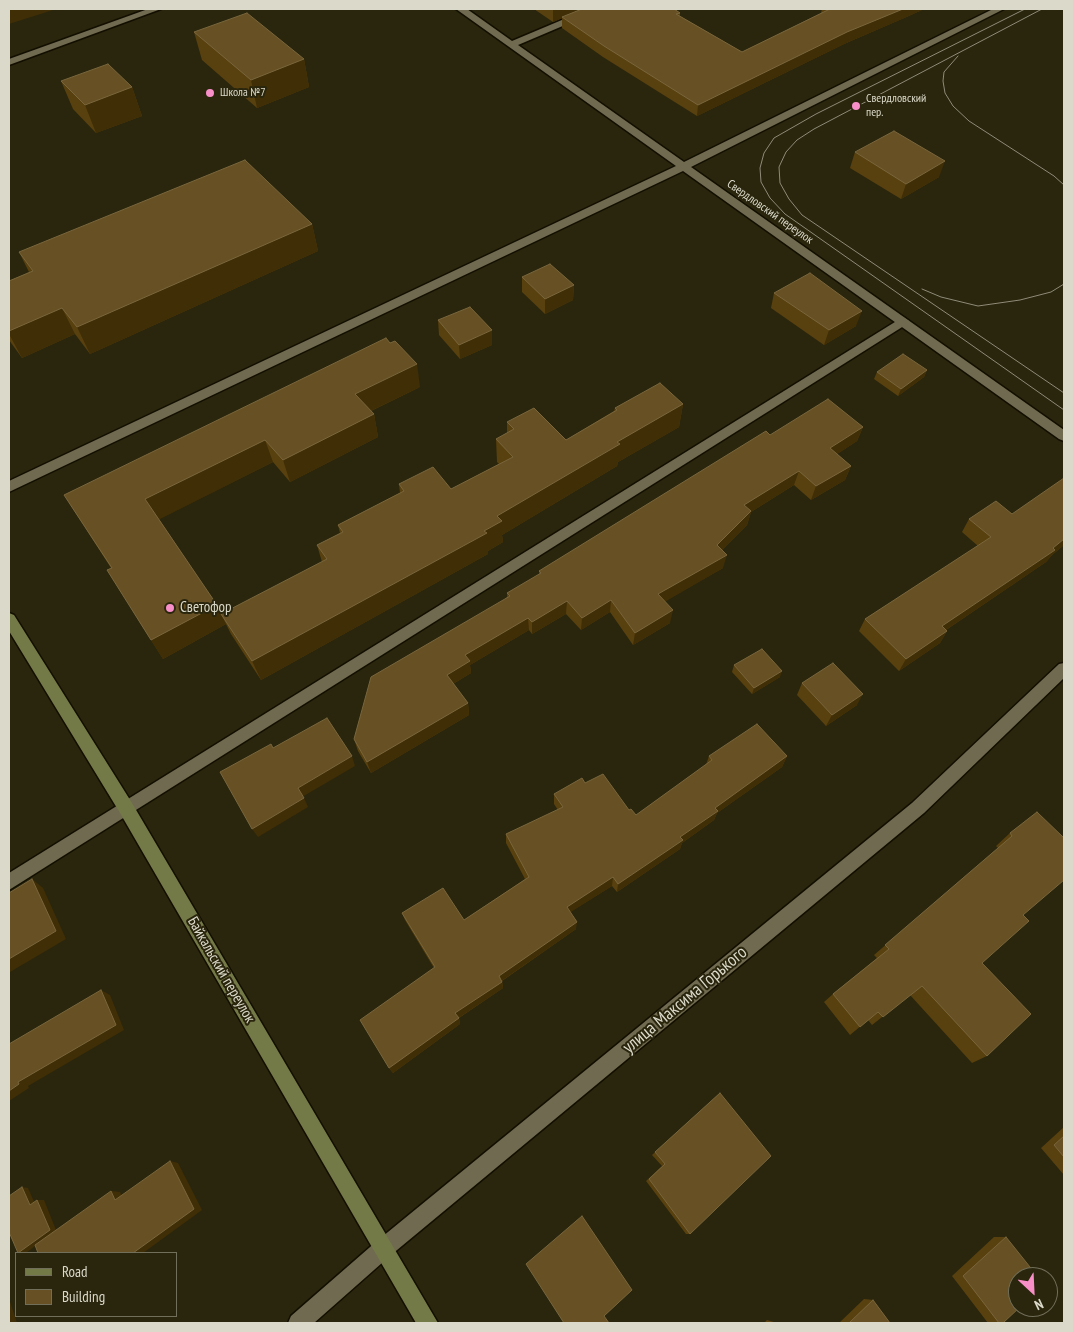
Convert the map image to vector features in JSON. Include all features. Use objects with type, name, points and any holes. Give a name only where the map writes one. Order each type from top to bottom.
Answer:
[{"type":"main road","name":"Байкальский переулок","points":[[9,619],[126,808],[428,1323]]},
{"type":"street","points":[[9,62],[156,9]]},
{"type":"street","name":"Свердловский переулок","points":[[461,9],[1064,436]]},
{"type":"street","points":[[511,45],[595,9]]},
{"type":"street","points":[[9,487],[683,167],[1000,9]]},
{"type":"street","points":[[9,882],[903,321]]},
{"type":"street","name":"улица Максима Горького","points":[[298,1323],[384,1248],[918,808],[1064,669]]},
{"type":"building","points":[[582,9],[674,9],[680,13],[676,14],[742,52],[830,9],[903,9],[847,32],[698,105],[604,46],[562,17]]},
{"type":"building","points":[[247,13],[304,59],[251,80],[194,32]]},
{"type":"building","points":[[108,64],[132,87],[85,105],[61,81]]},
{"type":"building","points":[[894,131],[945,161],[906,184],[855,152]]},
{"type":"building","points":[[245,160],[312,224],[77,327],[62,308],[9,331],[9,281],[33,271],[19,252]]},
{"type":"building","points":[[550,264],[574,285],[545,299],[522,277]]},
{"type":"building","points":[[810,273],[862,311],[829,330],[774,293]]},
{"type":"building","points":[[470,307],[492,330],[459,345],[438,320]]},
{"type":"building","points":[[386,338],[390,343],[395,341],[417,364],[355,394],[374,414],[283,460],[265,440],[145,499],[217,605],[151,640],[107,570],[112,568],[64,495]]},
{"type":"building","points":[[903,354],[927,370],[901,389],[877,372]]},
{"type":"building","points":[[660,383],[683,404],[617,442],[620,444],[497,516],[502,521],[484,531],[487,533],[252,661],[221,614],[327,559],[317,545],[343,532],[338,525],[404,491],[399,484],[433,467],[451,489],[513,457],[496,439],[514,429],[507,422],[534,408],[566,440],[617,410],[615,408]]},
{"type":"building","points":[[828,399],[863,427],[830,448],[851,466],[816,486],[799,471],[744,505],[751,511],[717,545],[727,555],[658,594],[673,610],[635,633],[611,600],[582,618],[567,601],[532,622],[528,618],[465,655],[470,661],[447,675],[468,703],[367,762],[354,739],[371,677],[510,596],[507,593],[541,573],[539,571],[766,431],[770,435]]},
{"type":"building","points":[[1064,478],[1064,539],[1053,548],[1055,550],[942,626],[947,631],[906,659],[865,619],[991,537],[969,519],[996,501],[1012,514]]},
{"type":"building","points":[[762,649],[782,671],[754,688],[734,665]]},
{"type":"building","points":[[833,663],[863,694],[832,715],[802,683]]},
{"type":"building","points":[[327,718],[352,756],[298,788],[304,798],[252,829],[220,772],[271,744],[273,748]]},
{"type":"building","points":[[757,724],[787,756],[715,808],[718,811],[680,837],[683,840],[618,884],[613,877],[567,907],[577,922],[499,976],[502,982],[455,1013],[459,1018],[389,1068],[360,1020],[435,967],[402,913],[443,888],[464,920],[529,877],[506,834],[563,807],[554,794],[582,778],[585,783],[603,774],[629,810],[631,809],[636,815],[712,760],[709,756]]},
{"type":"building","points":[[1037,812],[1064,838],[1064,880],[1023,915],[1029,921],[982,963],[1031,1014],[987,1056],[922,986],[883,1017],[878,1012],[860,1027],[833,994],[889,949],[885,945],[1012,836],[1010,833]]},
{"type":"building","points":[[32,879],[56,931],[9,959],[9,893]]},
{"type":"building","points":[[101,990],[116,1025],[18,1082],[19,1084],[9,1091],[9,1044]]},
{"type":"building","points":[[720,1093],[771,1156],[690,1234],[649,1179],[665,1164],[655,1152]]},
{"type":"building","points":[[1064,1136],[1064,1157],[1054,1145]]},
{"type":"building","points":[[170,1161],[194,1209],[134,1252],[38,1252],[35,1245],[111,1191],[115,1200]]},
{"type":"building","points":[[22,1187],[30,1205],[37,1200],[50,1230],[19,1252],[18,1252],[9,1232],[9,1196]]},
{"type":"building","points":[[582,1216],[632,1290],[604,1316],[609,1323],[564,1323],[526,1264]]},
{"type":"building","points":[[1006,1237],[1030,1267],[1008,1267],[1009,1317],[1003,1323],[999,1323],[963,1276]]},
{"type":"building","points":[[873,1300],[890,1323],[849,1323]]},
{"type":"tram line","points":[[1025,9],[816,114],[774,138],[764,153],[760,168],[761,182],[770,198],[785,214],[1064,410]]},
{"type":"tram line","points":[[1042,9],[814,129],[797,140],[786,152],[779,167],[780,183],[789,199],[802,215],[1064,393]]},
{"type":"tram line","points":[[958,56],[944,72],[943,81],[945,93],[953,106],[969,121],[1054,176],[1064,185]]},
{"type":"tram line","points":[[922,289],[941,297],[978,306],[1020,300],[1051,292],[1064,284]]},
{"type":"place","name":"Школа №7","points":[[210,93]]},
{"type":"place","name":"Свердловский пер.","points":[[856,106]]},
{"type":"place","name":"Светофор","points":[[170,608]]}]
